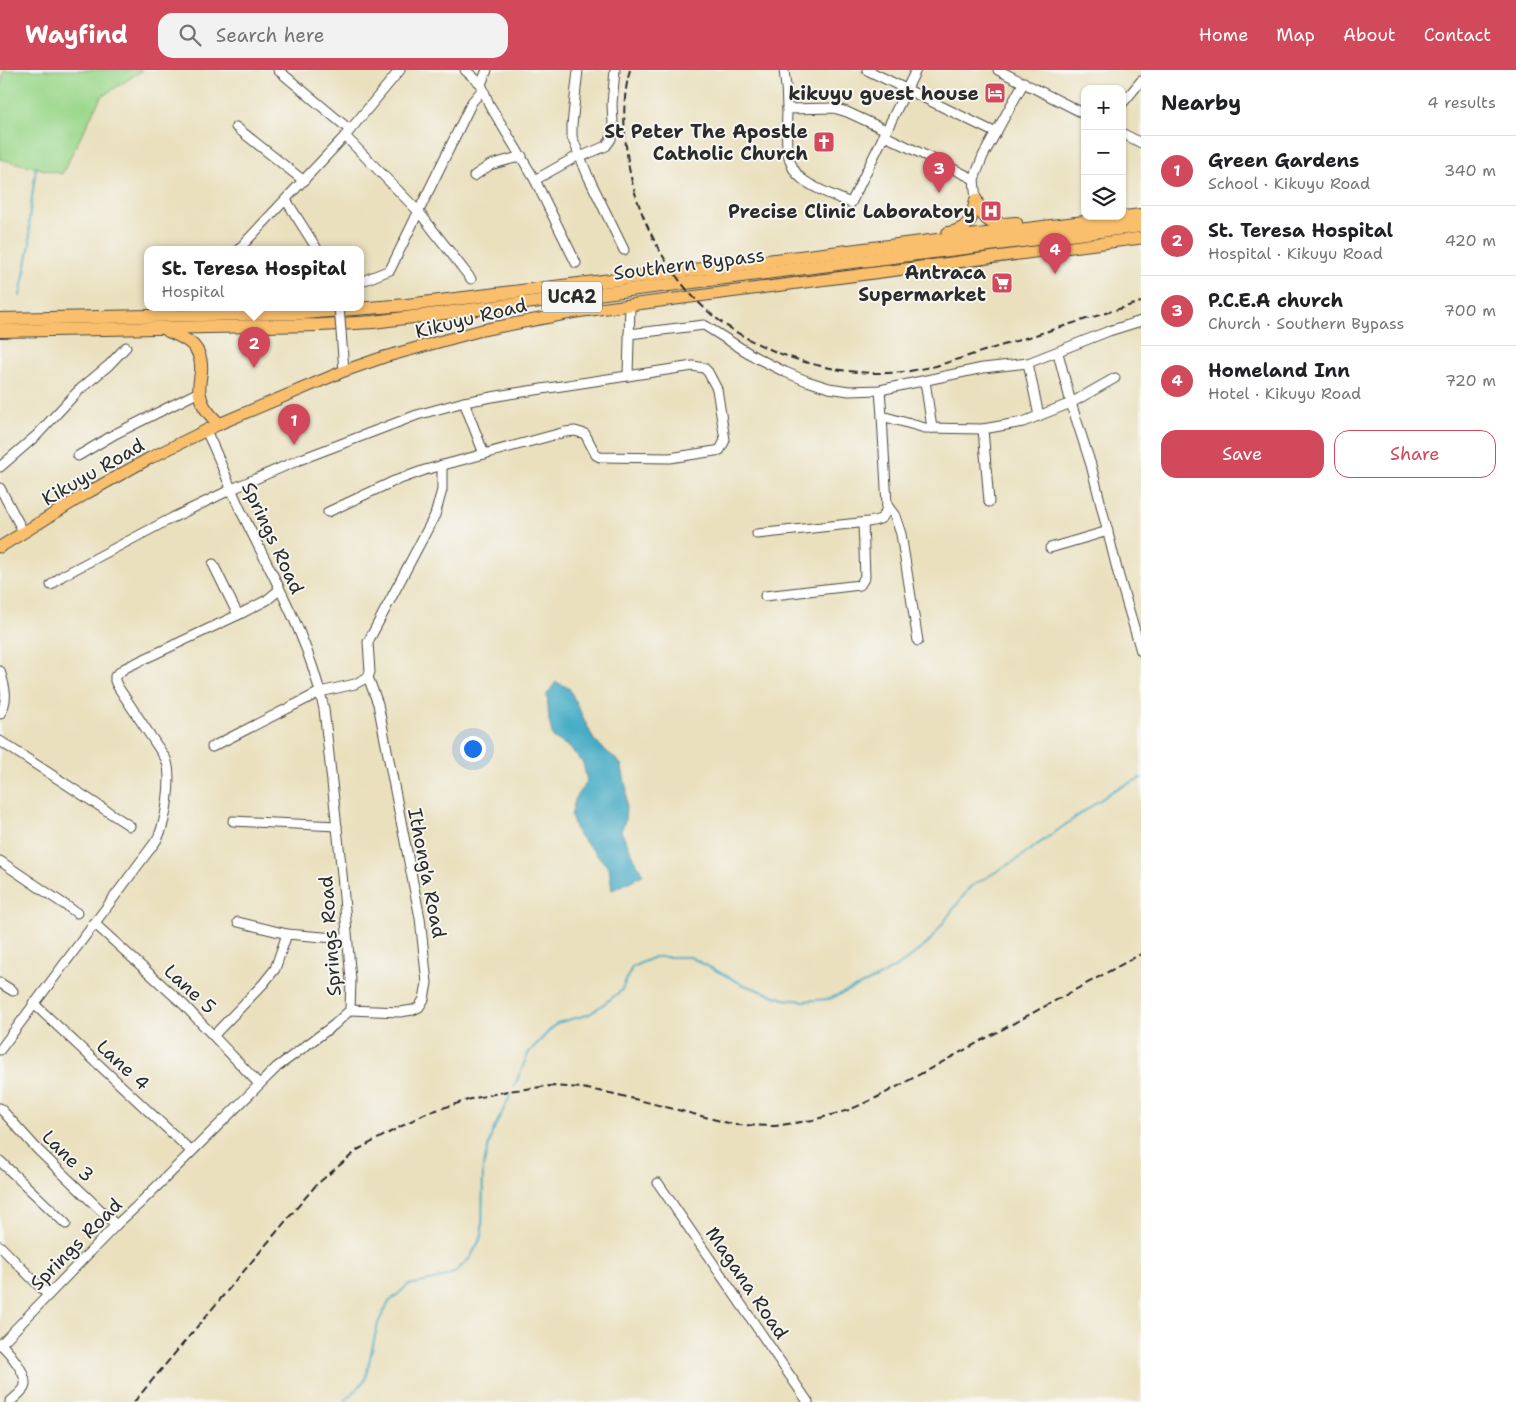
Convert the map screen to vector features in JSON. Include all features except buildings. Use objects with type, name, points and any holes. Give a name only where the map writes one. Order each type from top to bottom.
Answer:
[{"type":"highway","points":[[976,200],[985,218],[992,223],[1003,224],[1081,214]]},
{"type":"highway","points":[[883,247],[892,240],[900,238],[952,232],[964,228],[972,217],[976,200]]},
{"type":"highway","name":"Southern Bypass","points":[[1126,216],[1141,215]]},
{"type":"highway","name":"Southern Bypass","points":[[364,308],[883,247],[1083,220]]},
{"type":"highway","name":"Southern Bypass","points":[[0,331],[160,329],[372,322],[1141,226]]},
{"type":"highway","name":"Southern Bypass","points":[[0,319],[329,311]]},
{"type":"highway","points":[[160,329],[185,338],[197,351],[200,358],[200,392],[202,402],[207,412],[219,424]]},
{"type":"main road","name":"Kikuyu Road","points":[[0,547],[89,492],[150,458],[219,424],[344,371],[384,357],[496,327],[576,312],[1141,238]]},
{"type":"street","points":[[278,70],[348,133],[419,212],[471,279]]},
{"type":"street","points":[[242,246],[348,133],[400,70]]},
{"type":"street","points":[[465,70],[482,87],[488,104],[522,156],[576,263]]},
{"type":"street","points":[[364,280],[390,270],[472,102],[482,87],[487,70]]},
{"type":"street","points":[[578,70],[572,137],[624,250]]},
{"type":"street","points":[[535,180],[580,156],[606,146],[611,139],[613,123],[612,104],[615,70]]},
{"type":"street","points":[[784,70],[787,109],[786,136],[790,159],[796,173],[811,185],[851,203],[916,70]]},
{"type":"street","points":[[868,70],[996,133]]},
{"type":"street","points":[[998,70],[1081,112]]},
{"type":"street","points":[[1126,99],[1141,81]]},
{"type":"street","points":[[976,200],[974,179],[983,156],[1024,82]]},
{"type":"street","points":[[787,109],[834,108],[847,112],[974,179]]},
{"type":"street","points":[[236,127],[304,181]]},
{"type":"street","points":[[1126,135],[1141,143]]},
{"type":"street","points":[[474,176],[490,165],[522,156]]},
{"type":"street","points":[[286,200],[314,246]]},
{"type":"street","points":[[628,376],[630,305]]},
{"type":"street","points":[[340,311],[344,371]]},
{"type":"street","points":[[629,334],[704,325],[755,357],[807,381],[840,390],[880,390],[983,368],[1028,363],[1109,331],[1141,321]]},
{"type":"street","points":[[0,467],[37,435],[78,391],[126,347]]},
{"type":"street","points":[[1058,352],[1141,651]]},
{"type":"street","points":[[1028,363],[1039,416]]},
{"type":"street","points":[[51,585],[62,576],[172,518],[232,489],[299,460],[392,424],[464,402],[693,366],[704,368],[712,378],[717,389],[725,440],[720,450],[670,458],[600,457],[596,455],[585,434],[575,431],[524,442],[442,465],[392,482],[328,512]]},
{"type":"street","points":[[882,416],[932,428],[983,430],[1023,422],[1039,416],[1071,403],[1115,378]]},
{"type":"street","points":[[925,381],[932,428]]},
{"type":"street","points":[[757,534],[863,523],[882,518],[886,514],[880,390]]},
{"type":"street","points":[[78,456],[115,434],[200,392]]},
{"type":"street","points":[[464,402],[484,454]]},
{"type":"street","points":[[983,430],[989,502]]},
{"type":"street","name":"Springs Road","points":[[1,1344],[68,1277],[116,1225],[283,1061],[334,1025],[350,1010],[351,980],[337,826],[320,692],[310,660],[206,431]]},
{"type":"street","points":[[212,747],[320,692],[355,684],[368,677],[370,672],[368,642],[435,515],[442,490],[442,465]]},
{"type":"street","points":[[0,488],[24,533]]},
{"type":"street","points":[[887,505],[895,516],[901,534],[918,641]]},
{"type":"street","points":[[765,596],[860,585],[865,577],[863,523]]},
{"type":"street","points":[[1050,548],[1108,531]]},
{"type":"street","points":[[213,564],[238,615]]},
{"type":"street","points":[[0,1050],[160,835],[164,825],[170,775],[166,759],[118,687],[115,681],[116,676],[125,668],[267,600],[279,590]]},
{"type":"street","points":[[0,671],[7,698],[0,714]]},
{"type":"street","name":"Ithong'a Road","points":[[350,1010],[400,1012],[413,1010],[419,1007],[424,999],[427,983],[426,957],[420,918],[378,704],[368,677]]},
{"type":"street","points":[[0,741],[130,826]]},
{"type":"street","points":[[233,821],[337,826]]},
{"type":"street","points":[[0,861],[77,913]]},
{"type":"street","points":[[238,922],[287,934],[347,939]]},
{"type":"street","name":"Lane 5","points":[[94,923],[214,1035],[260,1084]]},
{"type":"street","points":[[214,1035],[275,969],[287,934]]},
{"type":"street","points":[[0,983],[13,991]]},
{"type":"street","name":"Lane 4","points":[[33,1004],[191,1151]]},
{"type":"street","name":"Lane 3","points":[[0,1108],[38,1150],[116,1225]]},
{"type":"street","points":[[0,1161],[66,1224]]},
{"type":"street","name":"Magana Road","points":[[658,1183],[808,1402]]},
{"type":"street","points":[[0,1246],[48,1295]]},
{"type":"street","points":[[1,1344],[16,1362],[25,1384],[23,1390],[10,1402]]},
{"type":"green space","points":[[4,70],[143,70],[101,97],[62,174],[0,159],[0,95]]},
{"type":"water","points":[[556,682],[569,688],[594,740],[621,764],[627,790],[625,821],[621,831],[643,875],[612,890],[609,868],[577,833],[571,816],[575,799],[587,781],[583,763],[570,748],[553,737],[549,721],[547,694]]},
{"type":"waterway","points":[[20,296],[30,244],[29,219],[36,167]]},
{"type":"waterway","points":[[514,1087],[529,1052],[557,1023],[590,1014],[621,991],[632,967],[654,957],[690,957],[744,985],[784,999],[804,1001],[829,999],[877,978],[904,962],[928,943],[970,887],[1016,860],[1114,790],[1141,778]]},
{"type":"waterway","points":[[344,1402],[365,1380],[378,1323],[389,1302],[408,1285],[434,1280],[454,1273],[470,1258],[482,1236],[483,1167],[492,1133],[511,1094]]},
{"type":"railway","points":[[630,70],[624,107],[626,144],[634,188],[648,228],[669,266],[696,300],[729,328],[771,350],[818,365],[841,370],[865,373],[906,372],[936,366],[1141,302]]},
{"type":"railway","points":[[134,1402],[316,1185],[359,1149],[424,1114],[471,1099],[508,1091],[550,1086],[582,1088],[615,1094],[736,1125],[775,1126],[813,1120],[849,1110],[878,1097],[1141,954]]},
{"type":"place","name":"kikuyu guest house","points":[[995,93]]},
{"type":"place","name":"St Peter The Apostle Catholic Church","points":[[824,142]]},
{"type":"place","name":"P.C.E.A church","points":[[939,193]]},
{"type":"place","name":"Precise Clinic Laboratory","points":[[991,211]]},
{"type":"place","name":"Homeland Inn","points":[[1055,274]]},
{"type":"place","name":"Antraca Supermarket","points":[[1002,283]]},
{"type":"place","name":"St. Teresa Hospital","points":[[254,368]]},
{"type":"place","name":"Green Gardens","points":[[294,445]]}]
